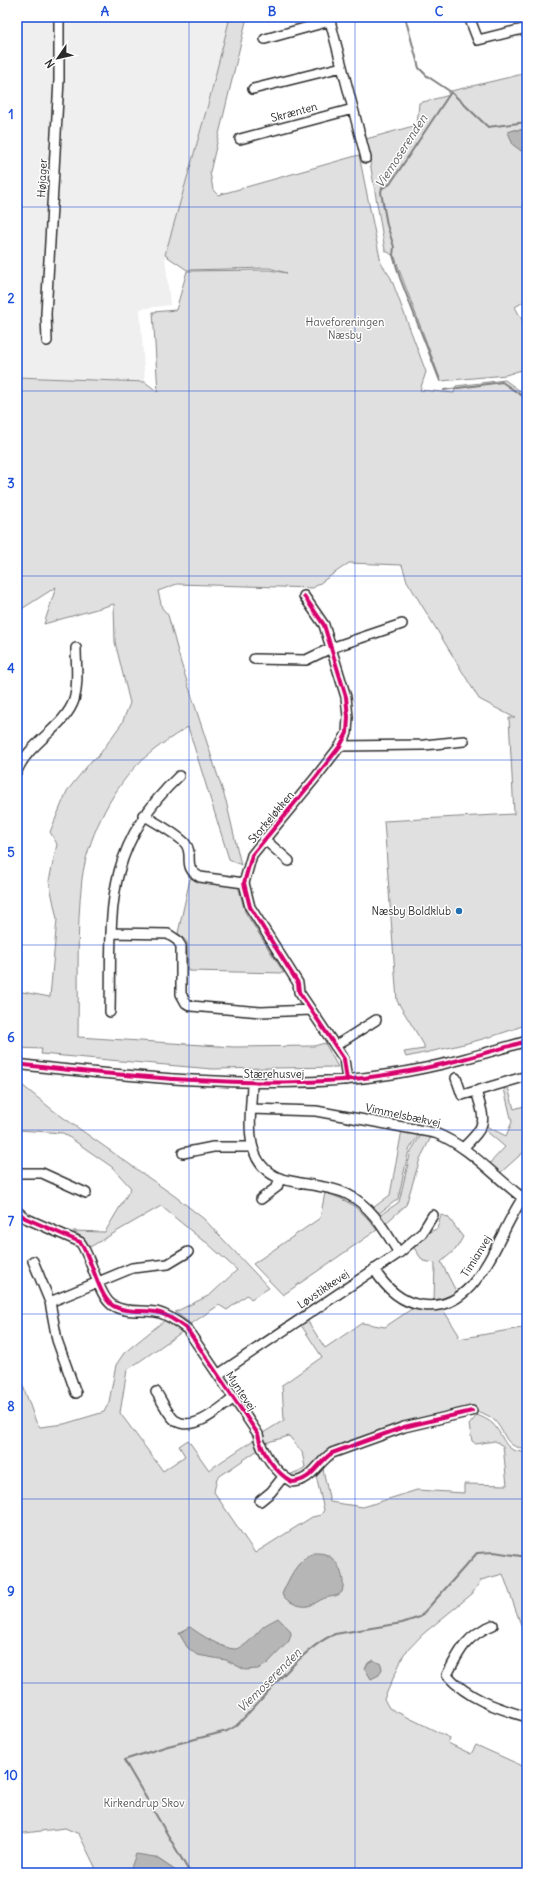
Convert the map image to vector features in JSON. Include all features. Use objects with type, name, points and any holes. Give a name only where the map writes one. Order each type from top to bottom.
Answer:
[{"type":"street","name":"Højager","points":[[47,341],[46,314],[59,80],[59,17]]},
{"type":"street","points":[[469,17],[478,40],[527,28]]},
{"type":"street","points":[[265,39],[330,19],[366,158]]},
{"type":"street","points":[[252,90],[342,67]]},
{"type":"street","name":"Skrænten","points":[[240,139],[353,109]]},
{"type":"street","name":"Storkeløkken","points":[[304,596],[324,625],[346,697],[348,717],[347,733],[340,746],[252,855],[244,883],[250,907],[298,983],[299,992],[344,1059],[347,1080]]},
{"type":"street","points":[[254,658],[306,660],[331,648],[402,624]]},
{"type":"street","points":[[17,771],[31,749],[61,720],[71,707],[77,686],[76,648]]},
{"type":"street","points":[[340,746],[424,745],[464,741]]},
{"type":"street","points":[[110,1012],[112,909],[117,876],[128,845],[144,815],[165,789],[179,776]]},
{"type":"street","points":[[144,815],[185,844],[189,853],[188,865],[195,875],[200,878],[244,883]]},
{"type":"street","name":"Storkeløkken","points":[[264,839],[289,861]]},
{"type":"street","points":[[112,934],[168,934],[177,940],[181,946],[181,994],[186,1003],[191,1006],[262,1012],[311,1010]]},
{"type":"street","points":[[335,1046],[376,1020]]},
{"type":"street","name":"Stærehusvej","points":[[17,1064],[111,1074],[252,1084],[347,1080],[447,1064],[527,1040]]},
{"type":"street","points":[[456,1078],[462,1095],[527,1076]]},
{"type":"street","points":[[252,1084],[251,1147],[264,1168],[280,1178],[348,1194],[376,1217],[399,1253]]},
{"type":"street","points":[[463,1148],[478,1132],[484,1117],[476,1091]]},
{"type":"street","name":"Vimmelsbækvej","points":[[251,1109],[316,1111],[428,1132],[450,1139],[525,1197]]},
{"type":"street","points":[[183,1153],[213,1147],[251,1147]]},
{"type":"street","points":[[17,1173],[42,1173],[86,1193]]},
{"type":"street","points":[[261,1199],[277,1187],[280,1178]]},
{"type":"street","name":"Timianvej","points":[[374,1269],[388,1289],[399,1298],[415,1304],[428,1306],[442,1304],[456,1298],[468,1289],[479,1277],[525,1197]]},
{"type":"street","name":"Myntevej","points":[[17,1211],[25,1218],[80,1242],[86,1250],[105,1297],[112,1305],[123,1309],[161,1313],[178,1322],[187,1329],[219,1374],[258,1434],[260,1445],[283,1477]]},
{"type":"street","name":"Løvstikkevej","points":[[219,1374],[399,1253],[422,1233],[433,1215]]},
{"type":"street","points":[[50,1302],[132,1268],[168,1264],[188,1252]]},
{"type":"street","points":[[33,1261],[50,1302],[57,1340],[76,1393]]},
{"type":"street","points":[[156,1392],[175,1420],[183,1423],[199,1422],[234,1398]]},
{"type":"street","points":[[260,1501],[271,1492],[283,1477],[292,1482],[300,1482],[313,1473],[324,1458],[332,1454],[404,1427],[472,1411]]},
{"type":"street","points":[[493,1626],[480,1630],[471,1636],[457,1654],[447,1675],[455,1683],[490,1706],[527,1718]]},
{"type":"shaded area","points":[[17,17],[232,17],[165,256],[170,305],[140,309],[145,382],[17,377]]},
{"type":"shaded area","points":[[514,130],[527,130],[527,155],[513,145],[508,132]]},
{"type":"shaded area","points":[[314,1553],[326,1554],[335,1561],[342,1576],[342,1592],[336,1596],[328,1597],[310,1605],[297,1605],[286,1599],[282,1594],[294,1570],[303,1560]]},
{"type":"shaded area","points":[[278,1618],[290,1630],[291,1634],[289,1641],[267,1664],[258,1669],[245,1670],[226,1660],[197,1655],[187,1647],[179,1633],[190,1627],[224,1647],[235,1649],[243,1646],[264,1626]]},
{"type":"shaded area","points":[[373,1660],[381,1664],[382,1669],[379,1675],[371,1679],[365,1669],[368,1663]]},
{"type":"shaded area","points":[[136,1854],[155,1857],[179,1873],[129,1873]]},
{"type":"green space","name":"Haveforeningen Næsby","points":[[230,17],[247,17],[210,172],[213,190],[218,195],[359,155],[381,263],[391,278],[426,372],[420,390],[454,393],[456,386],[505,380],[527,396],[527,1024],[497,1035],[452,1047],[406,1057],[404,1052],[424,1049],[424,1045],[397,1001],[384,821],[514,814],[509,718],[515,718],[479,699],[407,581],[402,565],[349,563],[313,588],[177,584],[158,591],[162,608],[168,615],[181,663],[226,801],[241,865],[229,859],[188,727],[149,754],[127,776],[109,803],[94,833],[85,864],[80,899],[78,1037],[234,1047],[314,1046],[325,1043],[338,1067],[212,1069],[41,1054],[42,1049],[17,1048],[17,991],[50,997],[57,919],[49,881],[57,844],[50,832],[67,791],[92,760],[97,758],[122,723],[130,703],[115,642],[114,604],[44,624],[56,587],[17,612],[17,377],[145,382],[158,392],[153,312],[176,310],[187,271],[269,270],[287,273],[269,268],[187,270],[165,255],[209,101]]},
{"type":"green space","points":[[527,73],[527,130],[514,130],[520,150],[527,155],[527,300],[515,307],[527,329],[527,368],[506,375],[441,381],[395,257],[385,250],[366,139],[417,125],[419,103],[450,95],[447,92]]},
{"type":"green space","points":[[192,878],[198,881],[235,884],[239,889],[245,912],[284,973],[188,971],[187,942],[178,933],[190,879]]},
{"type":"green space","points":[[17,1081],[54,1111],[176,1197],[204,1219],[269,1288],[251,1299],[247,1295],[227,1310],[219,1305],[191,1324],[175,1312],[210,1295],[237,1270],[206,1242],[161,1206],[90,1247],[85,1239],[73,1231],[105,1232],[131,1188],[112,1167],[63,1133],[18,1130]]},
{"type":"green space","points":[[508,1087],[514,1109],[527,1105],[527,1149],[499,1174],[488,1165],[505,1147],[485,1130],[486,1126],[506,1136],[512,1122],[504,1089]]},
{"type":"green space","points":[[402,1130],[420,1133],[409,1150],[398,1199],[378,1214],[373,1208],[390,1195]]},
{"type":"green space","points":[[422,1133],[431,1137],[420,1159],[406,1205],[386,1223],[379,1216],[399,1202],[411,1151]]},
{"type":"green space","points":[[325,1193],[348,1202],[366,1217],[377,1230],[283,1295],[253,1264],[320,1218]]},
{"type":"green space","points":[[441,1215],[448,1217],[463,1237],[456,1249],[441,1262],[457,1293],[444,1301],[434,1302],[435,1263],[423,1261],[414,1248],[426,1233],[437,1229]]},
{"type":"green space","points":[[413,1308],[424,1310],[442,1308],[459,1335],[458,1339],[527,1327],[527,1448],[514,1446],[510,1443],[492,1418],[471,1410],[324,1454],[304,1475],[296,1477],[289,1475],[305,1467],[302,1452],[289,1436],[265,1443],[263,1433],[284,1420],[282,1385],[322,1357],[301,1325],[307,1320],[325,1348],[362,1323],[385,1327]]},
{"type":"green space","name":"Kirkendrup Skov","points":[[165,1320],[174,1324],[182,1332],[127,1370],[120,1413],[163,1471],[185,1456],[179,1446],[188,1440],[209,1470],[255,1439],[258,1450],[217,1478],[214,1492],[255,1553],[312,1517],[321,1515],[324,1510],[316,1476],[320,1467],[323,1469],[330,1502],[363,1507],[417,1490],[464,1493],[464,1484],[507,1485],[503,1446],[495,1441],[476,1444],[472,1441],[469,1425],[477,1415],[493,1424],[506,1444],[513,1450],[527,1452],[527,1642],[503,1574],[481,1580],[472,1594],[423,1634],[404,1654],[384,1699],[389,1708],[450,1738],[448,1743],[471,1754],[476,1745],[527,1768],[527,1873],[179,1873],[155,1857],[131,1869],[129,1873],[98,1873],[79,1834],[65,1828],[17,1834],[17,1369],[36,1422],[40,1427],[64,1424],[104,1412],[109,1402],[116,1365],[124,1353]]},
{"type":"waterway","name":"Viemoserenden","points":[[405,17],[419,68],[427,76],[451,92],[390,184],[382,188],[381,192],[387,225],[394,247],[393,255],[400,278],[440,381]]},
{"type":"waterway","points":[[451,92],[488,127],[527,122]]},
{"type":"waterway","name":"Viemoserenden","points":[[444,390],[502,382],[527,399]]},
{"type":"waterway","name":"Viemoserenden","points":[[190,1873],[124,1760],[168,1746],[227,1731],[236,1726],[309,1650],[335,1634],[402,1623],[420,1617],[477,1553],[494,1552],[527,1557]]},
{"type":"cycle path","points":[[304,596],[324,625],[346,697],[348,717],[347,733],[340,746],[316,777],[252,855],[244,883],[250,907],[298,983],[299,992],[344,1059],[347,1080]]},
{"type":"cycle path","points":[[17,1064],[76,1071],[174,1079],[229,1082],[310,1082],[365,1078],[426,1068],[527,1041]]},
{"type":"cycle path","points":[[17,1211],[25,1218],[80,1242],[103,1293],[112,1305],[117,1308],[164,1314],[187,1329],[258,1434],[262,1448],[270,1461],[280,1473],[292,1482],[305,1478],[332,1453],[404,1427],[472,1411]]},
{"type":"place","name":"Næsby Boldklub","points":[[459,911]]}]
